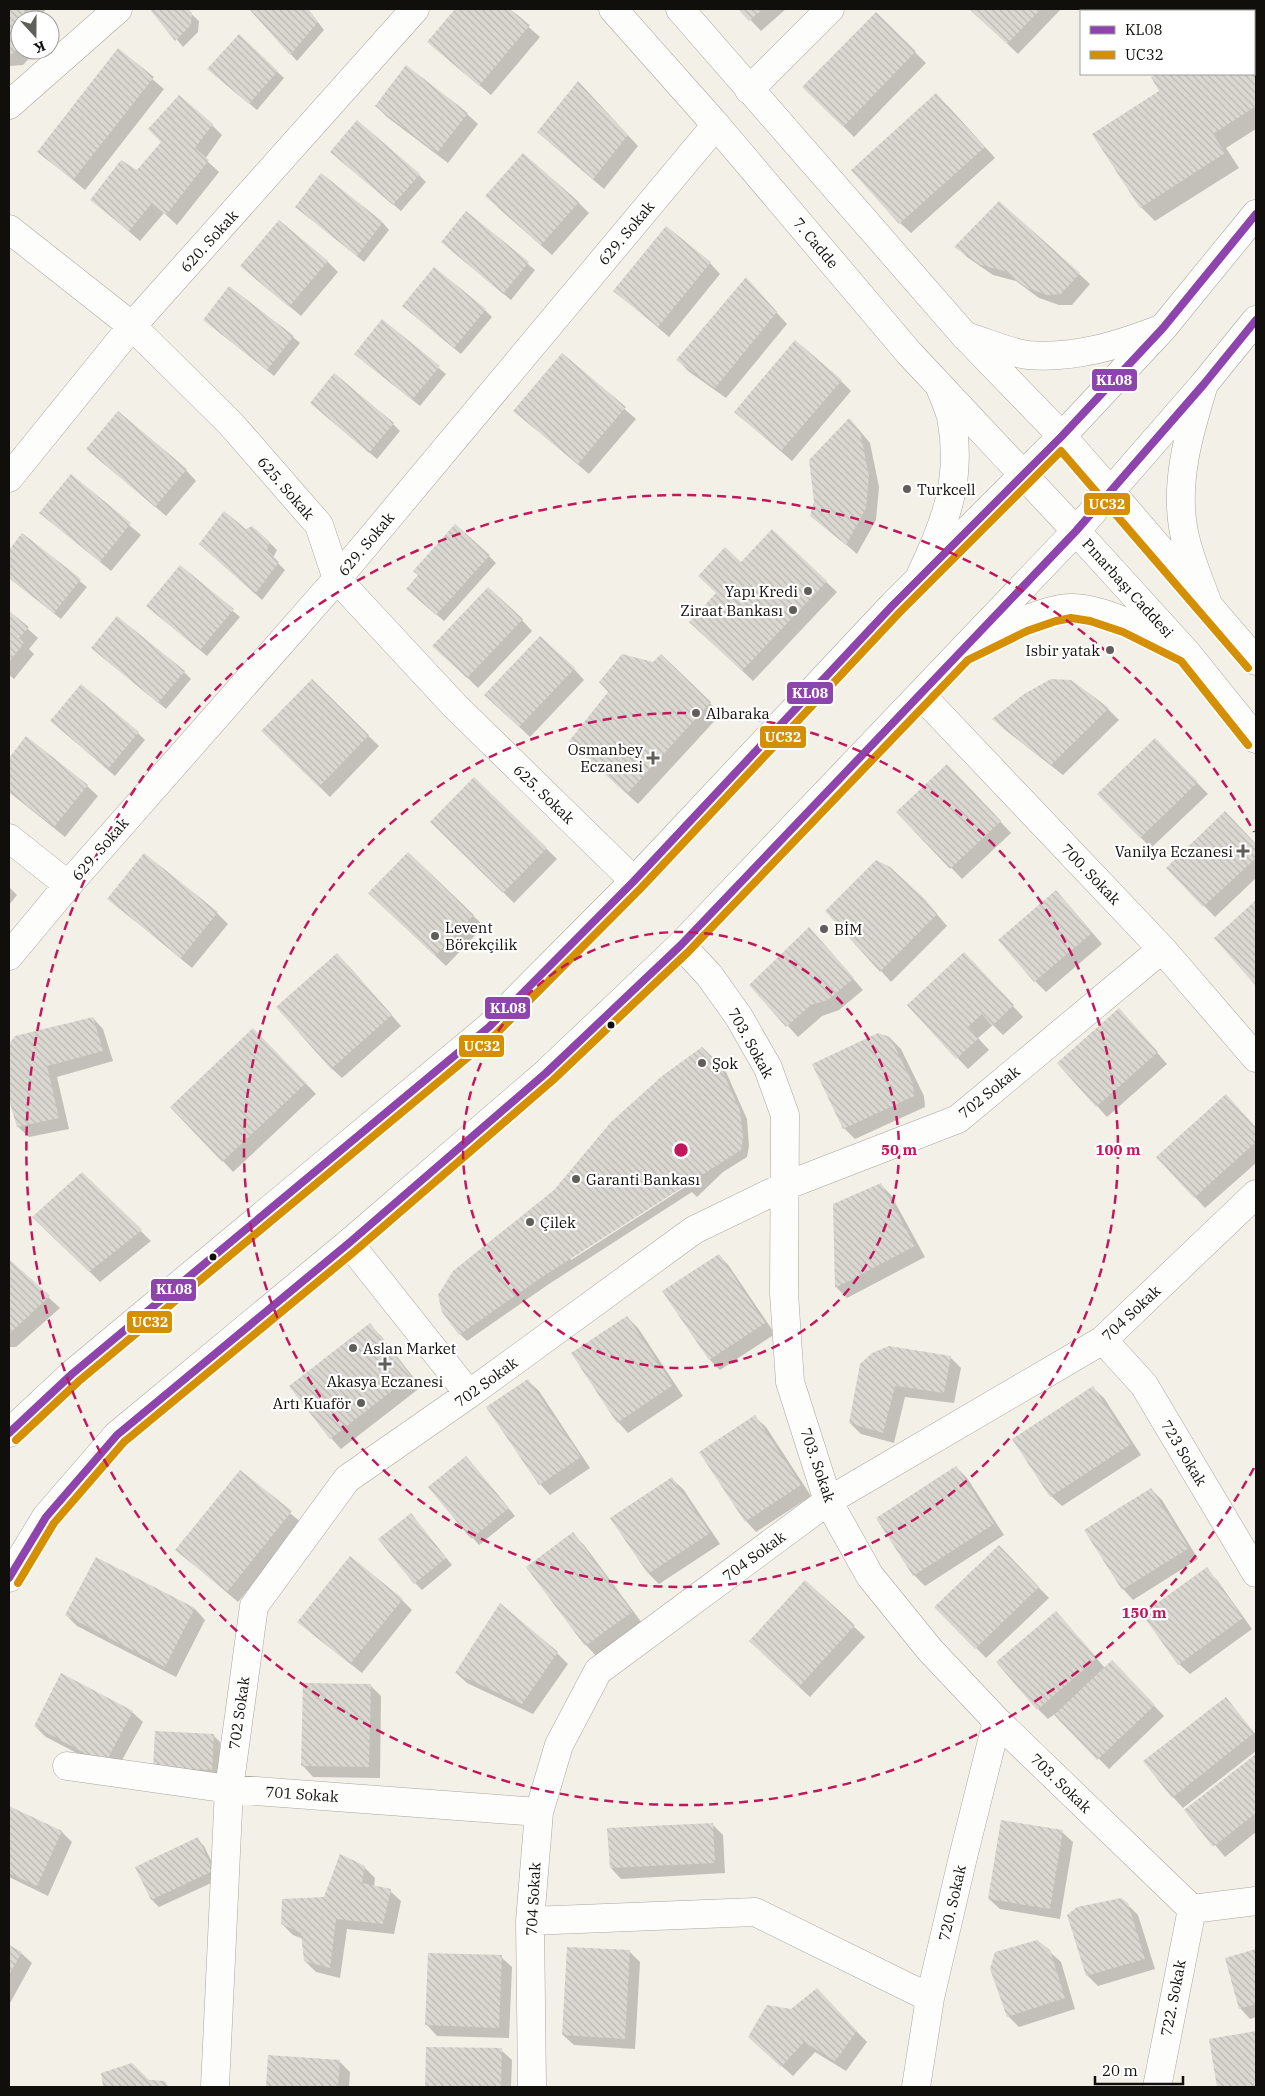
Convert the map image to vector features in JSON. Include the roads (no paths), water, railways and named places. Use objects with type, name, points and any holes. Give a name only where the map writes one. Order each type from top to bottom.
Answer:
[{"type":"street","points":[[9,105],[118,9]]},
{"type":"street","name":"620. Sokak","points":[[9,478],[132,326],[415,9]]},
{"type":"street","name":"7. Cadde","points":[[613,9],[716,125],[903,345],[1023,475]]},
{"type":"street","points":[[680,9],[965,336],[1062,436],[1256,661]]},
{"type":"street","points":[[749,90],[830,9]]},
{"type":"street","name":"629. Sokak","points":[[9,956],[68,885],[337,579],[716,125]]},
{"type":"street","points":[[9,1433],[79,1367],[488,1027],[634,881],[919,579],[1062,436],[1163,328],[1256,214]]},
{"type":"street","name":"625. Sokak","points":[[9,229],[132,326],[231,424],[319,525],[337,579],[455,706],[634,881]]},
{"type":"street","points":[[9,1578],[46,1517],[117,1435],[349,1243],[546,1072],[681,945],[1076,531],[1204,384],[1256,320]]},
{"type":"street","points":[[965,336],[1027,355],[1065,354],[1122,344],[1163,328]]},
{"type":"street","points":[[919,579],[940,536],[951,503],[954,472],[954,438],[950,416],[938,384]]},
{"type":"street","points":[[1204,384],[1189,433],[1182,474],[1180,503],[1183,529],[1208,604]]},
{"type":"street","name":"Pınarbaşı Caddesi","points":[[1023,475],[1186,653],[1256,739]]},
{"type":"street","points":[[962,652],[1023,622],[1053,611],[1071,608],[1092,611],[1127,623],[1186,653]]},
{"type":"street","name":"700. Sokak","points":[[920,695],[1162,948],[1256,1058]]},
{"type":"street","points":[[9,838],[68,885]]},
{"type":"street","name":"703. Sokak","points":[[681,945],[709,975],[739,1017],[768,1068],[785,1115],[784,1294],[790,1382],[828,1501],[870,1576],[930,1650],[997,1721],[1192,1909]]},
{"type":"street","name":"702 Sokak","points":[[215,2087],[229,1788],[254,1606],[347,1479],[469,1394],[694,1230],[785,1186],[958,1119],[1162,948]]},
{"type":"street","name":"704 Sokak","points":[[532,2087],[530,1921],[539,1812],[559,1745],[598,1671],[828,1501],[1103,1340],[1256,1194]]},
{"type":"street","points":[[349,1243],[469,1394]]},
{"type":"street","name":"723 Sokak","points":[[1103,1340],[1144,1385],[1256,1573]]},
{"type":"street","name":"720. Sokak","points":[[916,2087],[930,1998],[997,1721]]},
{"type":"street","name":"701 Sokak","points":[[67,1766],[229,1788],[539,1812]]},
{"type":"street","points":[[1192,1909],[1256,1901]]},
{"type":"street","name":"722. Sokak","points":[[1156,2087],[1192,1909]]},
{"type":"street","points":[[530,1921],[755,1912],[930,1998]]},
{"type":"place","name":"Turkcell","points":[[907,489]]},
{"type":"place","name":"Yapı Kredi","points":[[808,591]]},
{"type":"place","name":"Ziraat Bankası","points":[[793,610]]},
{"type":"place","name":"Isbir yatak","points":[[1110,650]]},
{"type":"place","name":"Albaraka","points":[[696,713]]},
{"type":"place","name":"Osmanbey Eczanesi","points":[[653,758]]},
{"type":"place","name":"Vanilya Eczanesi","points":[[1243,851]]},
{"type":"place","name":"BİM","points":[[824,929]]},
{"type":"place","name":"Levent Börekçilik","points":[[435,936]]},
{"type":"place","name":"Şok","points":[[702,1063]]},
{"type":"place","name":"Garanti Bankası","points":[[576,1179]]},
{"type":"place","name":"Çilek","points":[[530,1222]]},
{"type":"place","name":"Aslan Market","points":[[353,1348]]},
{"type":"place","name":"Akasya Eczanesi","points":[[385,1364]]},
{"type":"place","name":"Artı Kuaför","points":[[361,1403]]}]
